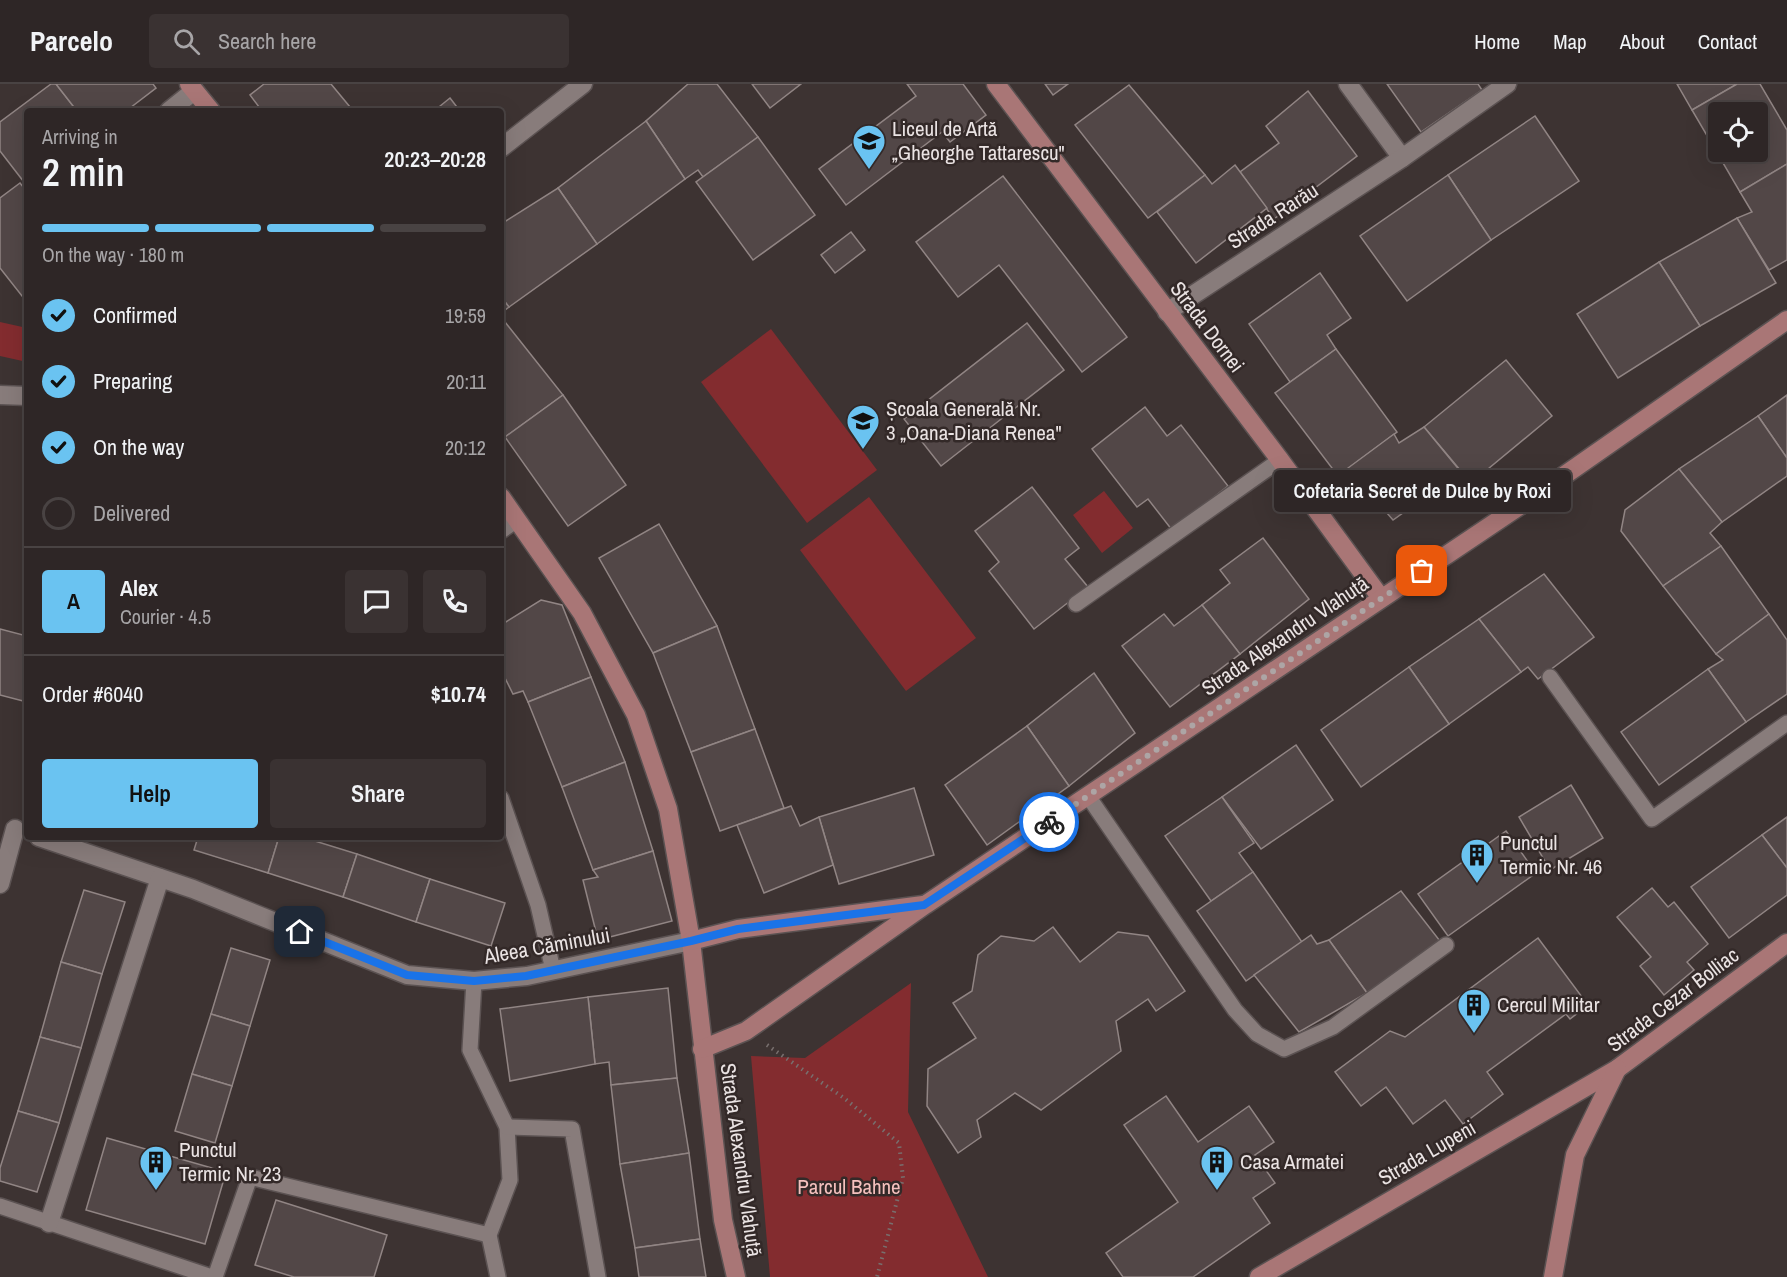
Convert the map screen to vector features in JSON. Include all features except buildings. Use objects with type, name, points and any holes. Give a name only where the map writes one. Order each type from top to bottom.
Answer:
[{"type":"street","points":[[504,146],[583,84]]},
{"type":"street","name":"Strada Dornei","points":[[996,84],[1280,460],[1381,598]]},
{"type":"street","points":[[1348,84],[1402,158]]},
{"type":"street","name":"Strada Rarău","points":[[1167,312],[1402,158],[1508,84]]},
{"type":"street","points":[[172,108],[192,88],[209,108]]},
{"type":"street","name":"Strada Alexandru Vlahuță","points":[[702,1049],[746,1031],[924,905],[1539,493],[1787,320]]},
{"type":"street","points":[[0,395],[24,396]]},
{"type":"street","points":[[504,501],[582,613],[636,715],[668,809],[691,941]]},
{"type":"street","points":[[0,884],[14,829]]},
{"type":"street","name":"Aleea Căminului","points":[[48,840],[193,890],[407,975],[474,981],[526,976],[691,941]]},
{"type":"street","points":[[49,1223],[159,878]]},
{"type":"street","name":"Strada Alexandru Vlahuță","points":[[736,1277],[723,1220],[691,941],[738,929],[924,905]]},
{"type":"street","name":"Strada Cezar Bolliac","points":[[1553,1277],[1575,1155],[1617,1069],[1787,943]]},
{"type":"street","name":"Strada Lupeni","points":[[1259,1277],[1617,1069]]},
{"type":"lane","points":[[1076,604],[1280,460]]},
{"type":"lane","points":[[504,529],[517,520]]},
{"type":"lane","points":[[1550,676],[1652,819],[1787,723]]},
{"type":"lane","points":[[1088,796],[1236,1010],[1257,1034],[1284,1049],[1332,1027],[1446,945]]},
{"type":"lane","points":[[504,807],[538,905],[553,970]]},
{"type":"lane","points":[[474,981],[471,1050],[507,1127],[510,1180],[489,1234],[498,1277]]},
{"type":"lane","points":[[507,1127],[572,1129],[598,1277]]},
{"type":"lane","points":[[0,1206],[214,1277],[250,1177],[489,1234]]},
{"type":"path","points":[[746,1031],[844,1098],[899,1143],[903,1178],[877,1277]]},
{"type":"green space","points":[[0,322],[24,327],[24,361],[0,356]]},
{"type":"green space","points":[[771,329],[877,470],[807,523],[701,382]]},
{"type":"green space","points":[[1104,491],[1133,528],[1102,553],[1073,515]]},
{"type":"green space","points":[[869,497],[976,638],[906,691],[800,550]]},
{"type":"green space","name":"Parcul Bahne","points":[[911,983],[908,1112],[988,1277],[770,1277],[751,1056],[805,1058]]},
{"type":"way so far","points":[[1049,822],[1422,571]]},
{"type":"place","name":"Liceul de Artă „Gheorghe Tattarescu\"","points":[[869,170]]},
{"type":"place","name":"Școala Generală Nr. 3 „Oana-Diana Renea\"","points":[[863,450]]},
{"type":"place","name":"Cofetaria Secret de Dulce by Roxi","points":[[1422,571]]},
{"type":"place","name":"Punctul Termic Nr. 46","points":[[1477,884]]},
{"type":"place","name":"Cercul Militar","points":[[1474,1034]]},
{"type":"place","name":"Punctul Termic Nr. 23","points":[[156,1191]]},
{"type":"place","name":"Casa Armatei","points":[[1217,1191]]},
{"type":"route","points":[[300,932],[407,975],[474,981],[526,976],[738,929],[924,905],[1049,822]]}]
